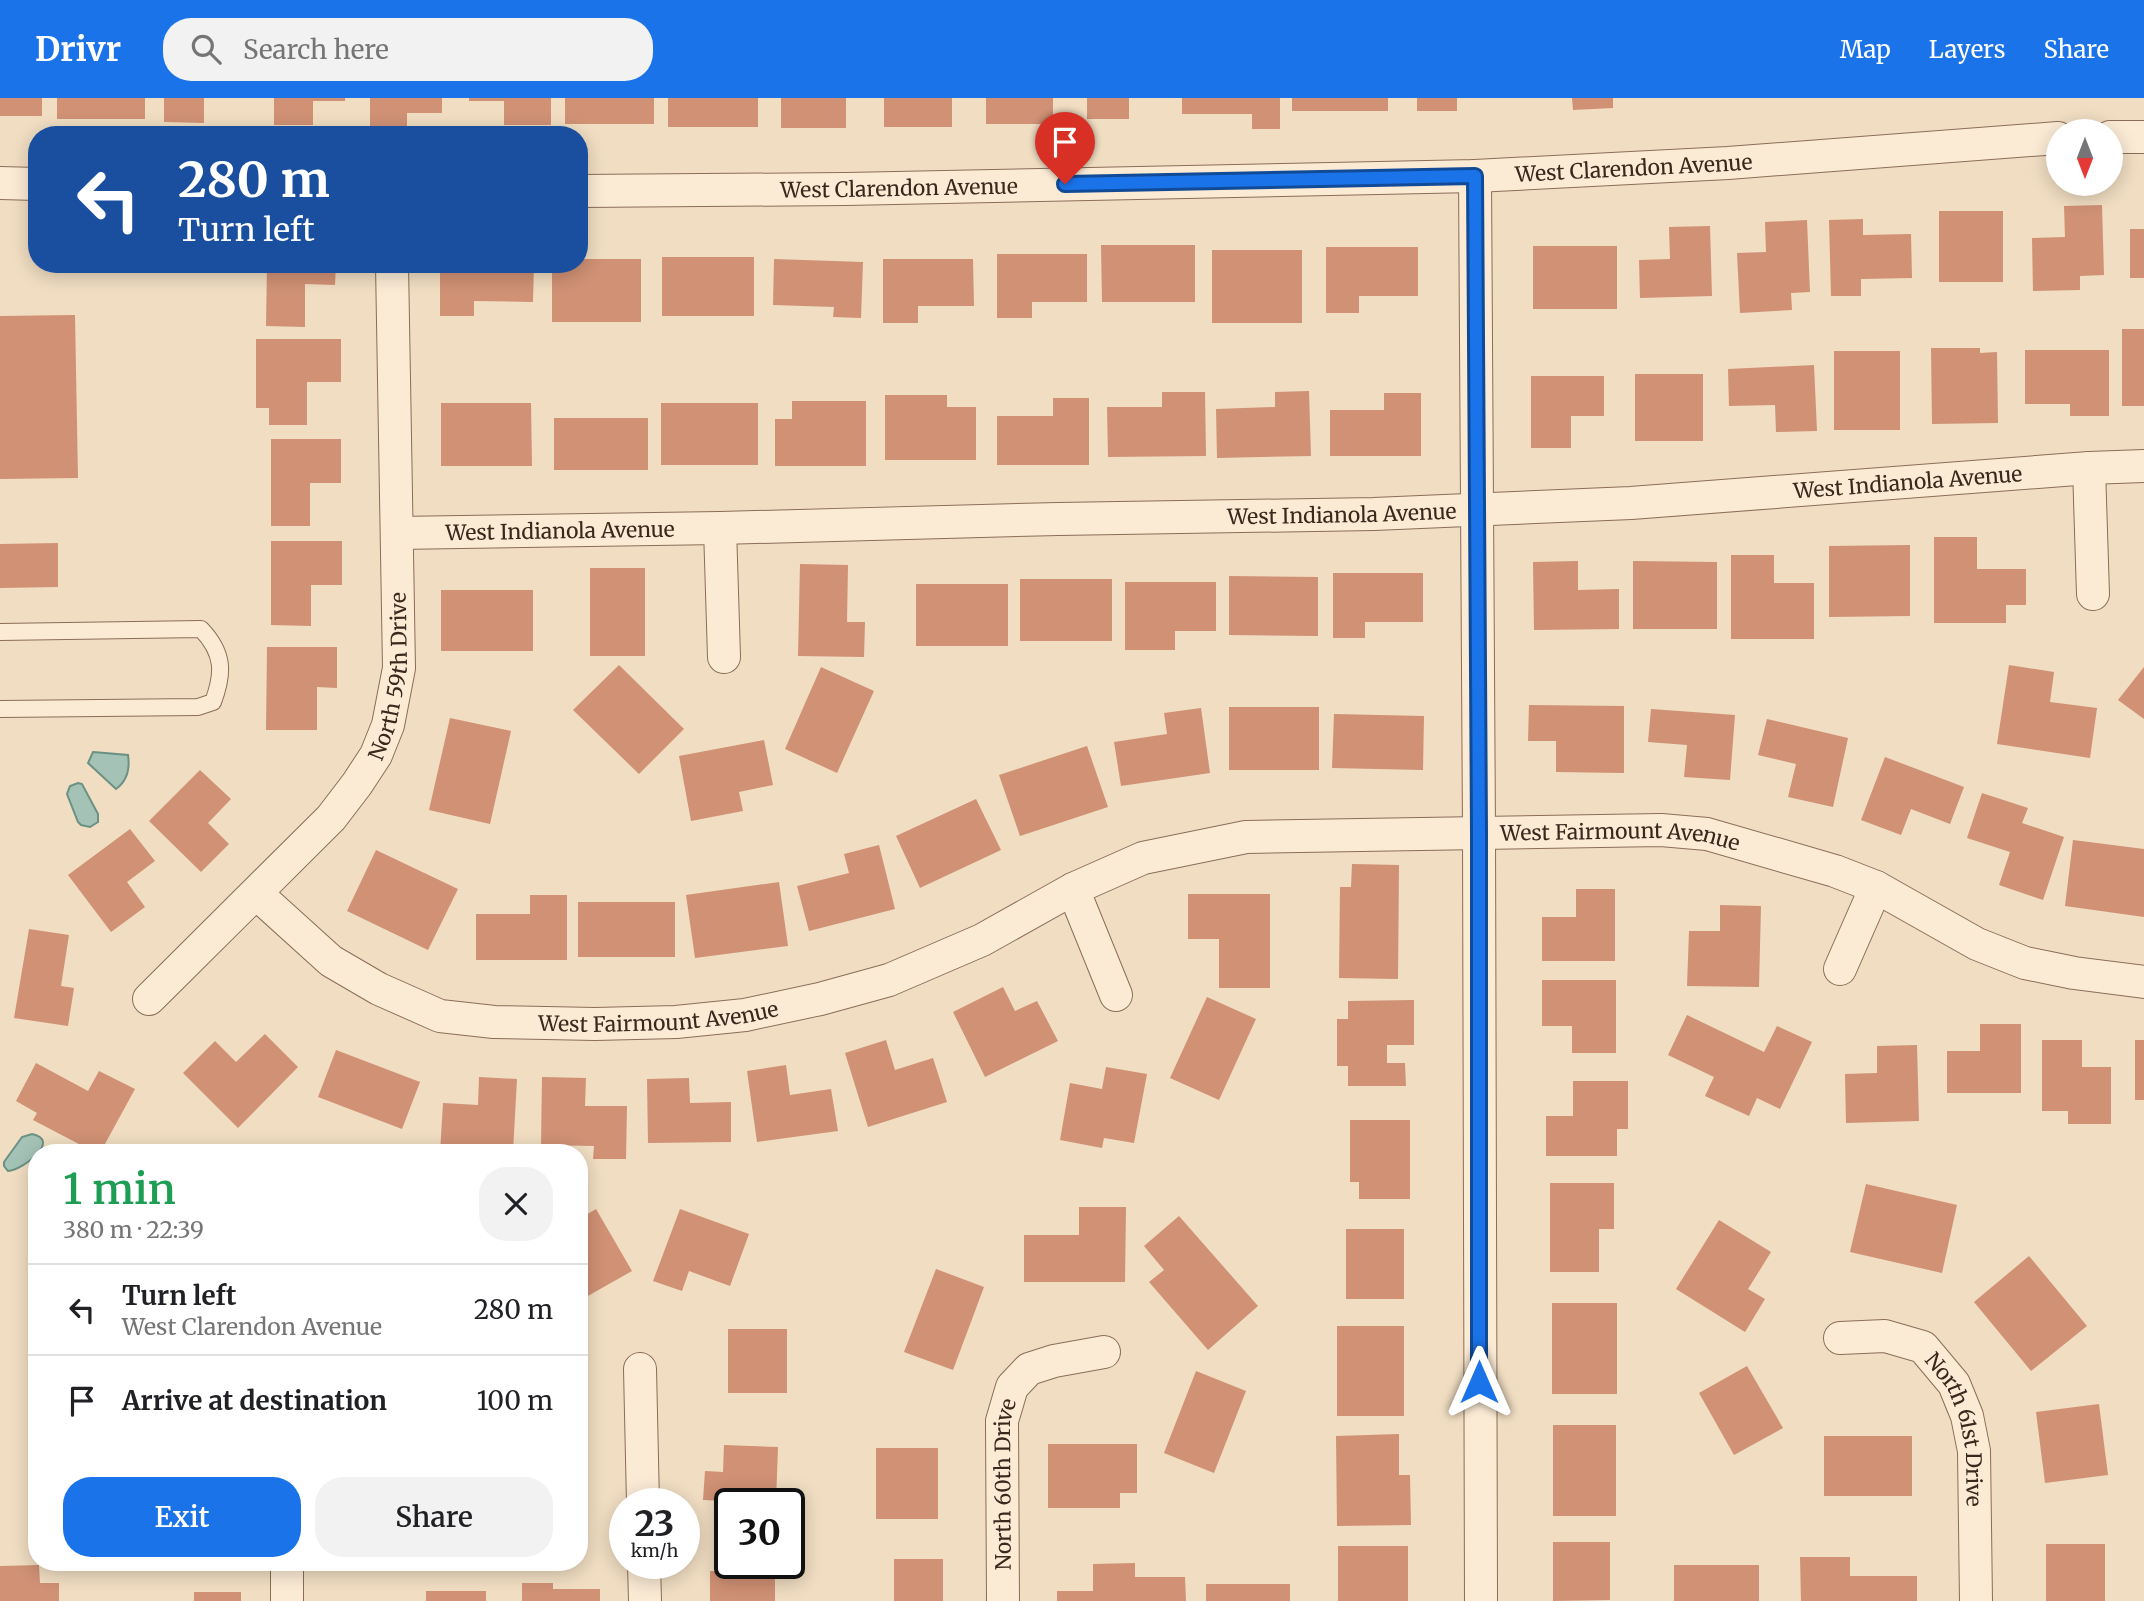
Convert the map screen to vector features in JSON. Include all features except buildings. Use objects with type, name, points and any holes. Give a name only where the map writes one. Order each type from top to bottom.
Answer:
[{"type":"street","points":[[2123,137],[2144,137]]},
{"type":"street","name":"West Clarendon Avenue","points":[[588,191],[846,189],[1475,176],[1728,163],[2046,139]]},
{"type":"street","points":[[1475,176],[1480,1601]]},
{"type":"street","points":[[0,183],[28,184]]},
{"type":"street","name":"North 59th Drive","points":[[149,999],[331,818],[376,755],[388,725],[399,668],[392,273]]},
{"type":"street","name":"West Indianola Avenue","points":[[397,533],[1478,510],[1631,503],[2144,466]]},
{"type":"street","points":[[2089,468],[2092,594]]},
{"type":"street","points":[[720,528],[724,657]]},
{"type":"street","name":"West Fairmount Avenue","points":[[257,894],[331,961],[379,989],[440,1016],[494,1022],[676,1022],[745,1015],[820,999],[889,980],[982,940],[1073,889],[1143,858],[1246,837],[1661,830],[1707,834],[1788,856],[1876,887],[1977,944],[2025,963],[2074,973],[2144,982]]},
{"type":"street","points":[[1840,969],[1876,887]]},
{"type":"street","points":[[1073,889],[1116,995]]},
{"type":"street","name":"North 61st Drive","points":[[1840,1338],[1885,1336],[1923,1347],[1954,1384],[1967,1416],[1974,1451],[1976,1601]]},
{"type":"street","name":"North 60th Drive","points":[[1003,1601],[1002,1421],[1012,1387],[1029,1370],[1054,1360],[1104,1352]]},
{"type":"street","points":[[639,1369],[643,1488]]},
{"type":"street","points":[[287,1571],[287,1601]]},
{"type":"street","points":[[644,1579],[645,1601]]},
{"type":"lane","points":[[0,632],[201,629],[217,651],[220,682],[213,702],[198,707],[0,709]]},
{"type":"shaded area","points":[[93,752],[128,755],[127,774],[116,789],[88,763]]},
{"type":"shaded area","points":[[82,784],[98,814],[98,822],[90,827],[78,822],[67,794],[70,786]]},
{"type":"shaded area","points":[[32,1134],[40,1137],[43,1144],[28,1144],[28,1162],[8,1171],[4,1162],[22,1137]]},
{"type":"route","points":[[1065,184],[1475,176],[1479,1382]]}]
